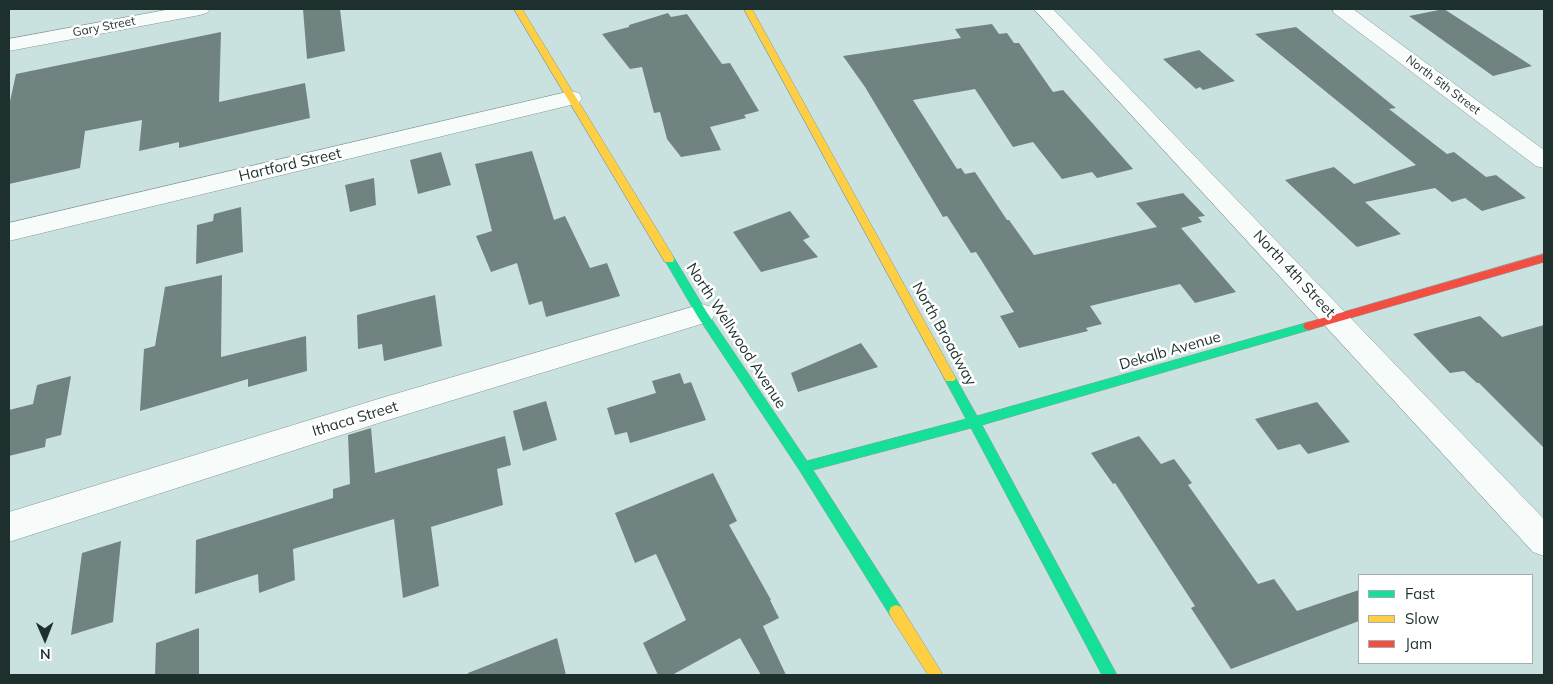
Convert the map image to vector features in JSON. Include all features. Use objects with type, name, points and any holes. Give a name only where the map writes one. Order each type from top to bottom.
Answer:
[{"type":"street","name":"Gary Street","points":[[9,45],[200,9]]},
{"type":"street","name":"North Wellwood Avenue","points":[[518,9],[702,314],[804,467],[933,675]]},
{"type":"street","name":"North Broadway","points":[[748,9],[975,422],[1110,675]]},
{"type":"street","name":"North 4th Street","points":[[1043,9],[1544,541]]},
{"type":"street","name":"North 5th Street","points":[[1341,9],[1544,161]]},
{"type":"street","name":"Hartford Street","points":[[9,232],[571,98]]},
{"type":"street","name":"Dekalb Avenue","points":[[804,467],[975,422],[1544,258]]},
{"type":"street","name":"Ithaca Street","points":[[9,527],[388,408],[702,314]]},
{"type":"building","points":[[303,9],[340,9],[345,51],[307,59]]},
{"type":"building","points":[[1444,9],[1532,66],[1493,76],[1409,16]]},
{"type":"building","points":[[668,13],[671,17],[687,14],[722,64],[730,63],[759,111],[744,115],[746,118],[710,127],[721,150],[681,157],[667,139],[660,112],[654,113],[642,67],[630,69],[602,34],[629,27],[629,25]]},
{"type":"building","points":[[992,24],[999,34],[1007,33],[1014,43],[1019,43],[1053,92],[1063,90],[1133,169],[1097,178],[1092,172],[1062,179],[1033,142],[1013,147],[975,89],[913,100],[957,169],[961,168],[965,174],[975,172],[1007,220],[1009,220],[1034,255],[1157,227],[1136,203],[1183,193],[1205,216],[1198,217],[1202,222],[1181,228],[1236,292],[1195,303],[1180,284],[1090,306],[1102,324],[1086,328],[1088,331],[1019,348],[1000,316],[1014,312],[976,252],[971,253],[947,216],[943,217],[865,87],[843,56],[961,38],[955,29]]},
{"type":"building","points":[[1296,27],[1396,108],[1389,109],[1447,154],[1454,152],[1486,177],[1496,175],[1526,198],[1482,211],[1465,198],[1452,202],[1435,188],[1365,202],[1401,234],[1357,247],[1285,180],[1334,167],[1354,184],[1416,165],[1255,34]]},
{"type":"building","points":[[221,32],[219,102],[305,83],[310,118],[179,148],[179,142],[139,151],[142,120],[85,131],[80,168],[9,184],[9,106],[16,74]]},
{"type":"building","points":[[1199,50],[1235,81],[1203,90],[1200,87],[1196,89],[1163,59]]},
{"type":"building","points":[[532,151],[554,220],[565,216],[590,268],[607,263],[620,296],[546,317],[542,301],[529,305],[517,263],[491,272],[476,236],[492,231],[475,164]]},
{"type":"building","points":[[441,152],[451,185],[418,194],[410,160]]},
{"type":"building","points":[[374,178],[376,205],[350,212],[345,185]]},
{"type":"building","points":[[241,207],[243,252],[196,264],[197,225],[213,221],[214,214]]},
{"type":"building","points":[[790,211],[810,237],[803,240],[818,257],[761,272],[733,232]]},
{"type":"building","points":[[222,275],[221,357],[306,336],[307,371],[248,387],[248,379],[140,411],[144,349],[155,346],[165,287]]},
{"type":"building","points":[[435,295],[442,346],[384,361],[382,344],[358,349],[357,315]]},
{"type":"building","points":[[1480,316],[1502,337],[1544,325],[1544,448],[1479,383],[1464,371],[1450,373],[1413,334]]},
{"type":"building","points":[[861,343],[878,367],[798,392],[791,373]]},
{"type":"building","points":[[680,373],[684,384],[691,382],[706,420],[630,443],[627,432],[615,435],[607,408],[656,393],[652,381]]},
{"type":"building","points":[[71,376],[61,435],[46,439],[45,447],[9,456],[9,410],[33,404],[37,385]]},
{"type":"building","points":[[546,401],[557,440],[523,451],[513,411]]},
{"type":"building","points":[[1317,402],[1350,442],[1308,454],[1300,444],[1278,450],[1255,419]]},
{"type":"building","points":[[371,428],[375,473],[505,436],[511,465],[497,469],[503,505],[431,527],[439,586],[403,598],[394,519],[293,549],[295,580],[259,593],[258,574],[195,594],[196,540],[333,498],[333,489],[350,484],[348,435]]},
{"type":"building","points":[[1139,436],[1161,464],[1174,459],[1192,483],[1188,485],[1258,584],[1274,579],[1297,611],[1358,590],[1358,621],[1231,669],[1191,608],[1195,606],[1115,483],[1113,484],[1091,453]]},
{"type":"building","points":[[713,473],[737,521],[729,525],[779,618],[763,626],[786,675],[761,675],[740,638],[672,675],[658,675],[643,643],[686,620],[656,554],[635,563],[615,513]]},
{"type":"building","points":[[121,541],[113,622],[71,635],[82,553]]},
{"type":"building","points":[[199,628],[199,675],[155,675],[156,643]]},
{"type":"building","points":[[557,638],[566,675],[468,675],[468,673]]},
{"type":"traffic: fast","points":[[669,259],[702,314],[804,467],[896,612]]},
{"type":"traffic: fast","points":[[804,467],[975,422],[1309,326]]},
{"type":"traffic: fast","points":[[950,378],[1110,675]]},
{"type":"traffic: slow","points":[[518,9],[669,259]]},
{"type":"traffic: slow","points":[[748,9],[950,378]]},
{"type":"traffic: slow","points":[[896,612],[936,675]]},
{"type":"traffic: jam","points":[[1309,326],[1544,258]]}]
